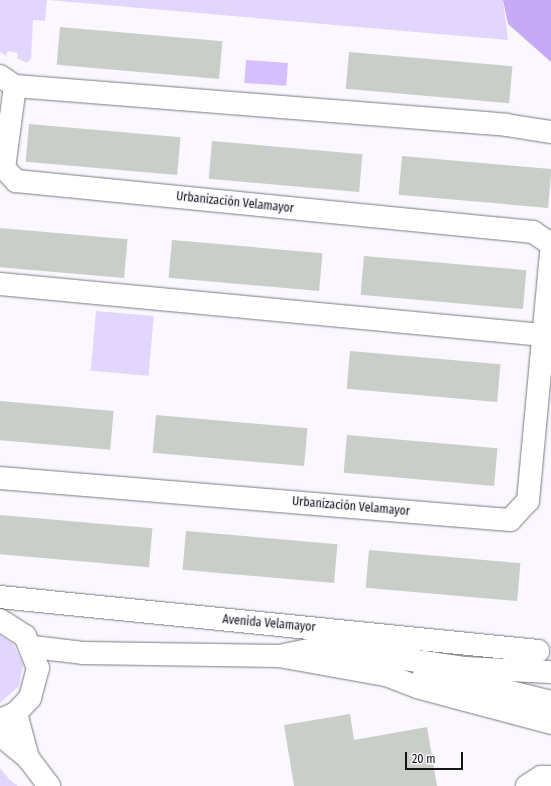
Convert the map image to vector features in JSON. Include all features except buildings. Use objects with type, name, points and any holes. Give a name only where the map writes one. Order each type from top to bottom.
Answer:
[{"type":"main road","name":"Urbanización Velamayor","points":[[551,132],[498,124],[8,81],[4,168],[16,182],[533,232],[551,244]]},
{"type":"main road","name":"Urbanización Velamayor","points":[[0,478],[510,520],[528,501],[551,253]]},
{"type":"main road","points":[[0,284],[543,335]]},
{"type":"main road","name":"Avenida Velamayor","points":[[0,597],[538,650]]},
{"type":"main road","points":[[0,620],[16,628],[32,646],[38,679],[30,698],[8,717],[28,758],[49,786]]},
{"type":"main road","points":[[32,646],[83,653],[279,656],[386,675],[417,687],[551,723]]},
{"type":"main road","points":[[279,656],[323,647],[466,668],[551,672]]},
{"type":"main road","points":[[38,679],[83,653]]},
{"type":"main road","points":[[386,675],[417,670],[551,702]]},
{"type":"main road","points":[[0,735],[28,758]]},
{"type":"main road","points":[[527,786],[541,777],[551,777]]},
{"type":"shaded area","points":[[0,0],[47,0],[45,21],[33,20],[31,59],[27,63],[17,58],[18,53],[8,51],[6,56],[0,52]]},
{"type":"shaded area","points":[[48,0],[503,0],[508,40]]},
{"type":"shaded area","points":[[503,0],[551,0],[551,62],[508,24]]},
{"type":"shaded area","points":[[246,60],[288,63],[286,86],[244,83]]},
{"type":"shaded area","points":[[96,311],[154,316],[149,376],[91,371]]},
{"type":"shaded area","points":[[0,635],[13,644],[23,664],[19,686],[0,703]]},
{"type":"shaded area","points":[[0,768],[10,780],[18,786],[0,786]]}]
